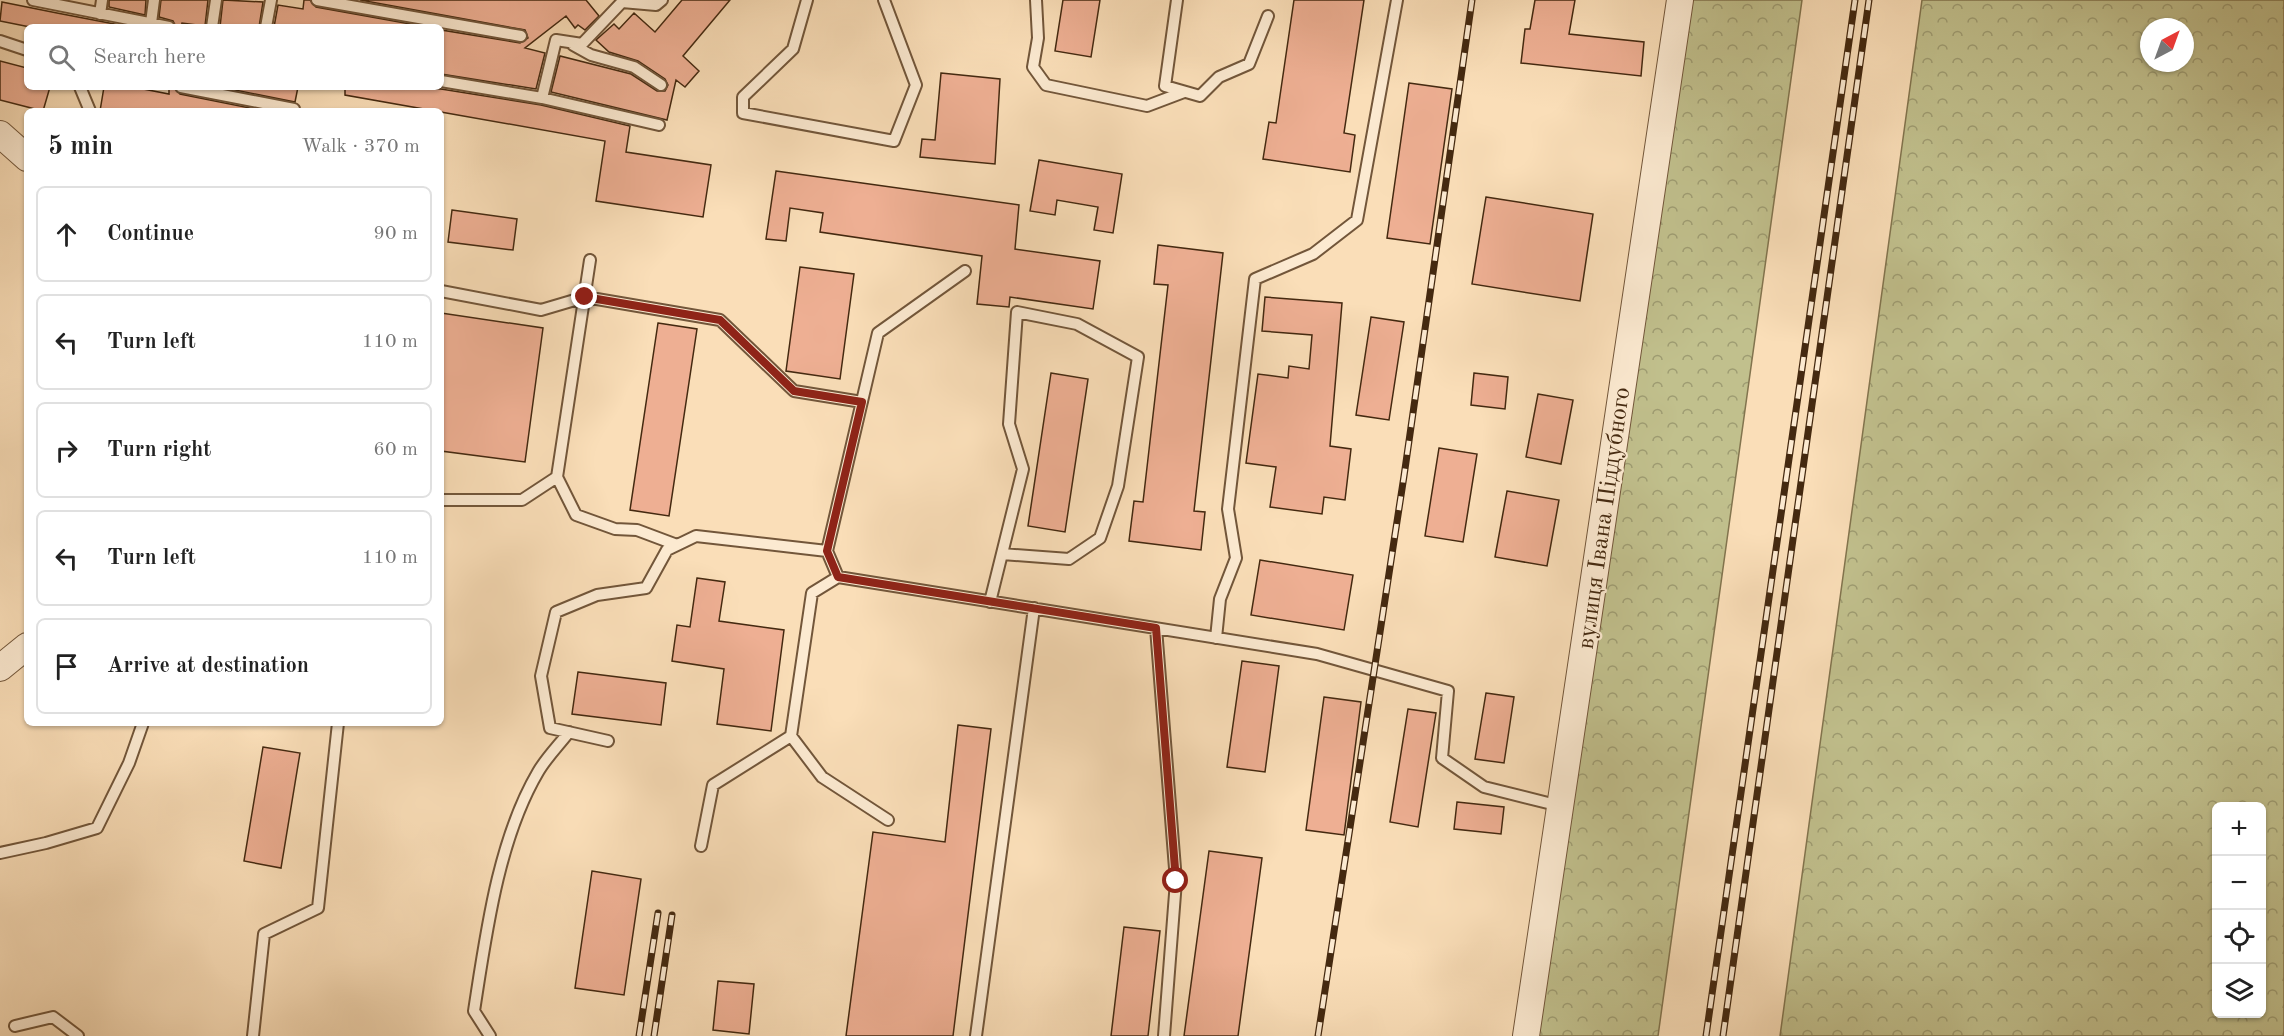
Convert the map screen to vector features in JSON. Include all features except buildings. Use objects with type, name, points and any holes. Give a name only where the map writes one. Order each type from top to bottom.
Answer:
[{"type":"street","name":"вулиця Івана Піддубного","points":[[1526,1036],[1680,0]]},
{"type":"street","points":[[0,134],[24,155]]},
{"type":"street","points":[[0,668],[24,648]]},
{"type":"lane","points":[[33,0],[156,24]]},
{"type":"lane","points":[[100,14],[102,0]]},
{"type":"lane","points":[[151,23],[154,0]]},
{"type":"lane","points":[[212,24],[216,0]]},
{"type":"lane","points":[[267,24],[271,0]]},
{"type":"lane","points":[[317,0],[520,36]]},
{"type":"lane","points":[[542,98],[556,40],[582,44],[622,2],[656,5],[662,0]]},
{"type":"lane","points":[[807,0],[793,49],[743,97],[743,113],[894,141],[916,85],[884,0]]},
{"type":"lane","points":[[1036,0],[1038,38],[1033,67],[1046,86],[1147,106],[1184,92]]},
{"type":"lane","points":[[1177,0],[1165,86],[1200,96],[1220,77],[1249,64],[1268,16]]},
{"type":"lane","points":[[1216,638],[1220,599],[1236,558],[1228,509],[1255,279],[1313,254],[1357,220],[1397,0]]},
{"type":"lane","points":[[0,40],[24,49]]},
{"type":"lane","points":[[564,41],[591,55],[634,67],[661,85]]},
{"type":"lane","points":[[444,82],[542,98],[658,125]]},
{"type":"lane","points":[[81,90],[89,108]]},
{"type":"lane","points":[[196,90],[289,108]]},
{"type":"lane","points":[[590,260],[556,477],[576,515],[615,529],[637,530],[677,545]]},
{"type":"lane","points":[[838,577],[827,551],[878,333],[965,271]]},
{"type":"lane","points":[[444,292],[541,310],[585,297],[720,320],[794,391],[862,402]]},
{"type":"lane","points":[[990,602],[1023,469],[1009,424],[1017,312],[1077,324],[1137,357],[1118,486],[1100,538],[1069,559],[1002,554]]},
{"type":"lane","points":[[444,500],[522,500],[556,477]]},
{"type":"lane","points":[[608,741],[550,728],[541,676],[556,612],[597,595],[646,588],[667,550],[696,536],[827,551]]},
{"type":"lane","points":[[888,820],[822,777],[791,736],[812,593],[838,577],[1317,654],[1448,691],[1442,758],[1484,787],[1560,806]]},
{"type":"lane","points":[[976,1036],[1034,608]]},
{"type":"lane","points":[[1156,628],[1176,881],[1164,1036]]},
{"type":"lane","points":[[0,852],[46,843],[97,828],[129,763],[142,726]]},
{"type":"lane","points":[[253,1036],[264,934],[318,908],[338,726]]},
{"type":"lane","points":[[490,1036],[474,1011],[485,943],[505,850],[538,772],[569,732]]},
{"type":"lane","points":[[701,846],[713,785],[791,736]]},
{"type":"lane","points":[[15,1026],[53,1017],[78,1036]]},
{"type":"green space","points":[[1684,0],[1802,0],[1658,1036],[1537,1036]]},
{"type":"green space","points":[[1922,0],[2284,0],[2284,1036],[1780,1036]]},
{"type":"railway","points":[[1318,1036],[1404,476],[1472,0]]},
{"type":"railway","points":[[1706,1036],[1855,0]]},
{"type":"railway","points":[[1723,1036],[1869,0]]},
{"type":"railway","points":[[639,1036],[658,913]]},
{"type":"railway","points":[[654,1036],[672,915]]},
{"type":"route","points":[[585,297],[720,320],[794,391],[862,402],[827,551],[838,577],[1156,628],[1176,881]]}]
